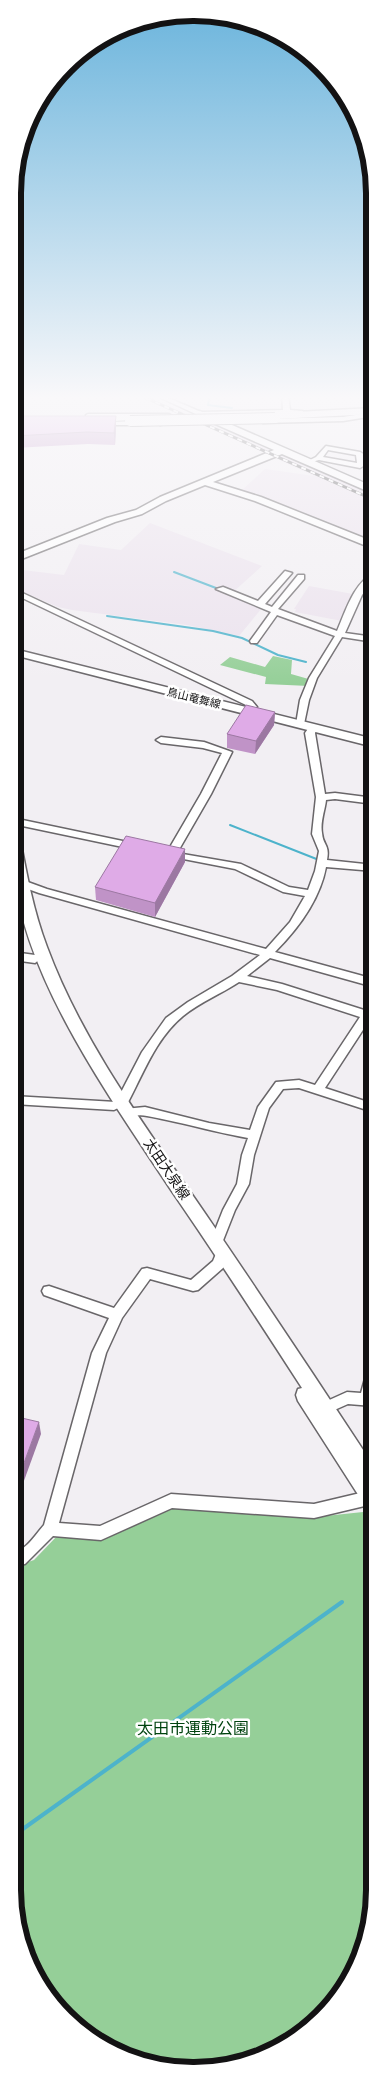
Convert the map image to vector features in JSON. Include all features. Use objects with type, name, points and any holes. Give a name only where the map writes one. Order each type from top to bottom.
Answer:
[{"type":"main road","points":[[21,556],[111,520],[139,512],[182,491]]},
{"type":"main road","points":[[233,491],[258,499],[365,542]]},
{"type":"main road","name":"鳥山竜舞線","points":[[21,654],[365,741]]},
{"type":"main road","name":"太田大泉線","points":[[21,898],[44,960],[71,1019],[121,1107]]},
{"type":"main road","name":"太田大泉線","points":[[21,904],[35,959],[62,1018],[84,1059],[121,1107],[219,1253],[321,1410],[366,1486]]},
{"type":"main road","name":"太田大泉線","points":[[321,1410],[366,1471]]},
{"type":"street","points":[[259,605],[288,573]]},
{"type":"street","points":[[254,641],[274,611],[301,577]]},
{"type":"street","points":[[300,724],[302,704],[307,692],[321,664],[340,635],[358,593],[365,585]]},
{"type":"street","points":[[220,589],[340,635],[365,639]]},
{"type":"street","points":[[21,594],[249,703],[253,706],[249,712]]},
{"type":"street","points":[[72,618],[82,614]]},
{"type":"street","points":[[121,1107],[132,1079],[168,1024],[178,1013],[237,978],[269,954],[287,934],[305,907],[322,863],[324,848],[317,834],[321,797],[310,733],[313,728]]},
{"type":"street","points":[[161,740],[204,745],[228,752],[206,794],[166,853],[237,866],[287,890],[310,894]]},
{"type":"street","points":[[321,797],[335,796],[365,801]]},
{"type":"street","points":[[21,822],[145,848]]},
{"type":"street","points":[[322,863],[365,867]]},
{"type":"street","points":[[21,886],[365,981]]},
{"type":"street","points":[[21,957],[35,959]]},
{"type":"street","points":[[237,978],[278,987],[365,1015]]},
{"type":"street","points":[[318,1089],[365,1016]]},
{"type":"street","points":[[21,1558],[50,1529],[99,1353],[117,1315],[147,1273],[193,1286],[219,1253],[229,1210],[243,1184],[248,1155],[264,1107],[280,1085],[299,1084],[366,1105]]},
{"type":"street","points":[[21,1101],[121,1107],[254,1135]]},
{"type":"street","points":[[49,1292],[117,1315]]},
{"type":"street","points":[[321,1410],[347,1398],[366,1399]]},
{"type":"street","points":[[50,1529],[101,1533],[171,1501],[314,1511],[366,1500]]},
{"type":"shaded area","points":[[242,491],[365,491],[365,540]]},
{"type":"shaded area","points":[[150,523],[262,566],[232,593],[218,587],[216,589],[262,608],[239,636],[187,625],[72,610],[58,607],[21,591],[21,570],[64,575],[79,544],[121,550]]},
{"type":"shaded area","points":[[309,586],[353,594],[354,596],[342,621],[295,612],[296,609],[294,609]]},
{"type":"green space","points":[[273,656],[292,660],[291,674],[312,680],[309,686],[265,684],[266,677],[220,665],[230,657],[265,667]]},
{"type":"green space","name":"太田市運動公園","points":[[173,1503],[325,1516],[363,1512],[366,1517],[366,1890],[362,1923],[357,1945],[343,1976],[323,2003],[289,2033],[249,2053],[216,2060],[182,2061],[138,2053],[107,2039],[72,2011],[50,1985],[34,1955],[27,1934],[21,1890],[21,1564],[34,1560],[59,1534],[70,1531],[117,1533]]},
{"type":"building","points":[[246,705],[275,712],[256,741],[227,734]]},
{"type":"building","points":[[126,836],[185,849],[155,903],[95,887]]},
{"type":"building","points":[[21,1418],[39,1422],[21,1471]]},
{"type":"waterway","points":[[174,572],[216,588]]},
{"type":"waterway","points":[[107,616],[213,631],[242,638],[278,655],[306,662]]},
{"type":"waterway","points":[[230,825],[319,860]]},
{"type":"waterway","points":[[21,1830],[342,1602]]},
{"type":"railway","points":[[354,491],[365,496]]}]
